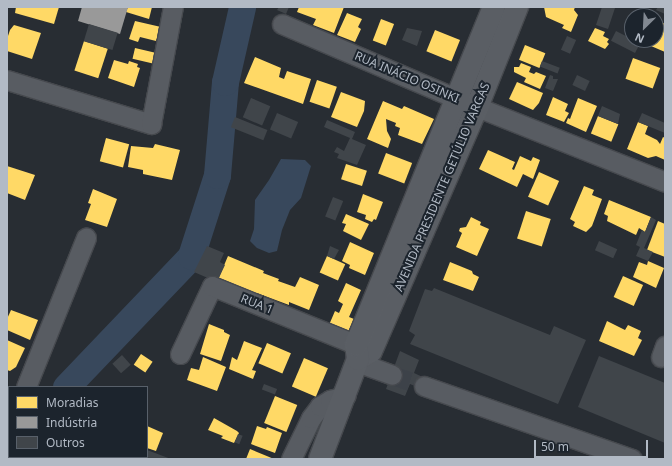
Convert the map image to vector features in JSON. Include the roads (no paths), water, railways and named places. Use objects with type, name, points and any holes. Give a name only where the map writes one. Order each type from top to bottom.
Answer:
[{"type":"main road","name":"AVENIDA PRESIDENTE GETÚLIO VARGAS","points":[[320,459],[457,97],[494,7]]},
{"type":"main road","name":"AVENIDA PRESIDENTE GETÚLIO VARGAS","points":[[361,354],[477,107],[517,7]]},
{"type":"street","points":[[7,80],[151,124],[173,7]]},
{"type":"street","name":"RUA INÁCIO OSINKI","points":[[282,24],[457,97],[477,107],[665,182]]},
{"type":"street","points":[[26,386],[86,238]]},
{"type":"street","name":"RUA 1","points":[[180,354],[212,286],[361,354]]},
{"type":"street","points":[[361,354],[392,375]]},
{"type":"street","points":[[424,386],[632,459]]},
{"type":"street","points":[[291,459],[310,418],[320,406],[330,400],[345,396]]},
{"type":"water","points":[[281,159],[305,160],[311,166],[301,198],[290,210],[282,230],[277,251],[269,253],[257,248],[250,241],[254,229],[255,200]]},
{"type":"waterway","points":[[67,386],[191,256],[217,175],[225,82],[242,7]]},
{"type":"tunnel","points":[[392,375],[424,386]]}]
